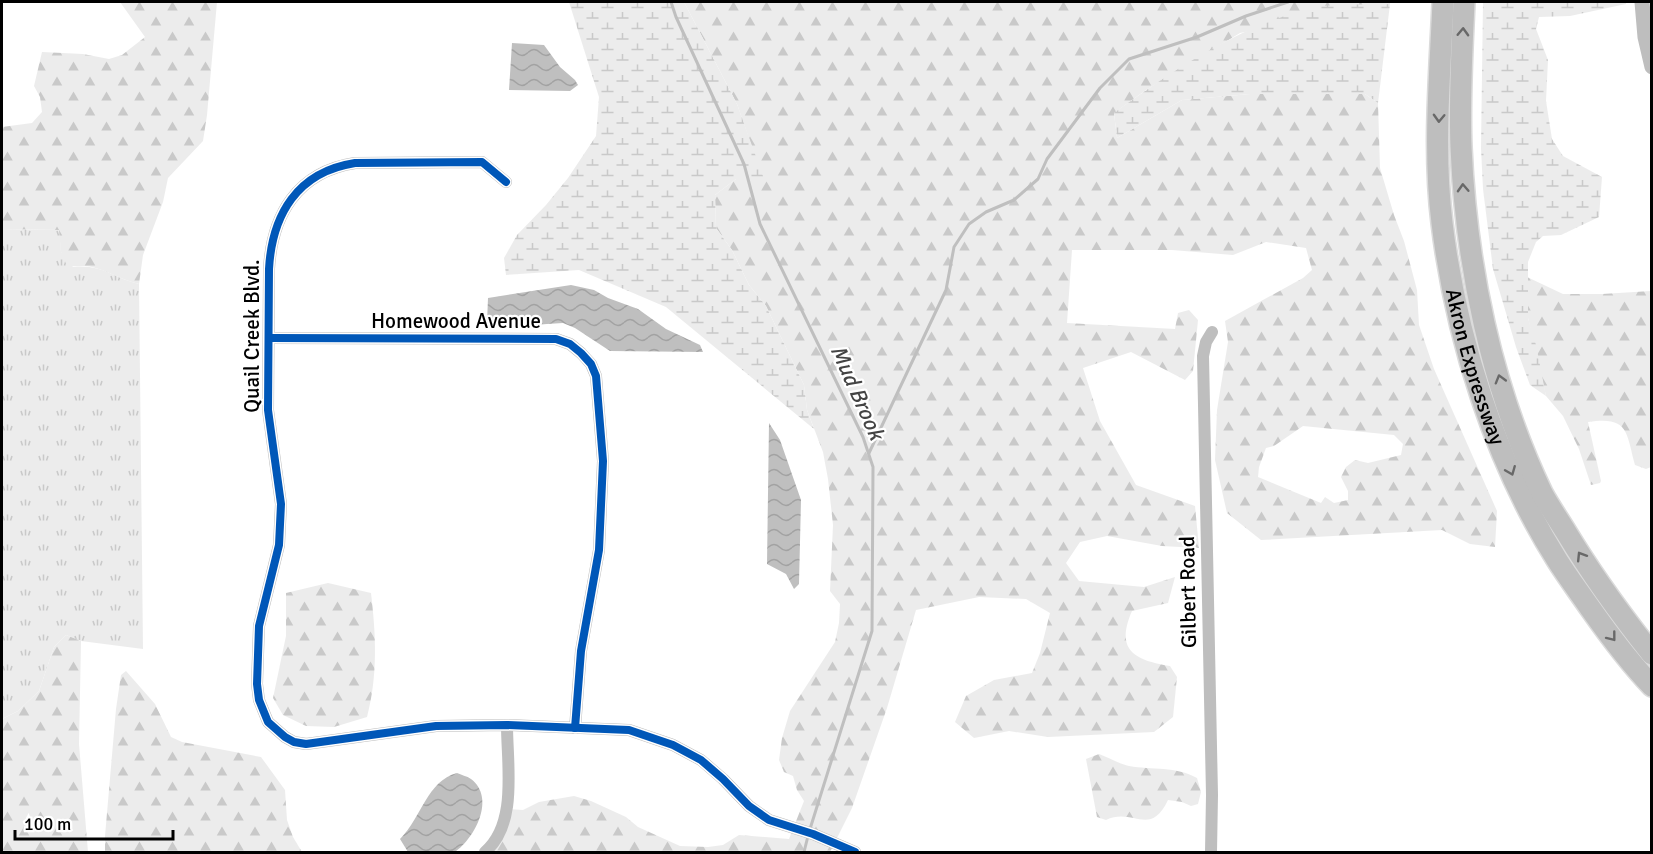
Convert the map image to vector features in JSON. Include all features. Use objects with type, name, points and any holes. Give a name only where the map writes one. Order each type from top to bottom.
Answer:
[{"type":"highway","name":"Akron Expressway","points":[[1443,2],[1461,144],[1470,249],[1483,319],[1510,416],[1543,494],[1585,562],[1652,654]]},
{"type":"highway","name":"Akron Expressway","points":[[1464,2],[1451,61],[1438,159],[1442,223],[1453,289],[1470,360],[1518,488],[1556,559],[1600,622],[1652,686]]},
{"type":"street","points":[[1642,2],[1644,30],[1652,67]]},
{"type":"street","name":"Quail Creek Blvd.","points":[[506,182],[482,162],[355,163],[340,166],[311,181],[286,204],[270,247],[269,270],[268,410],[281,504],[279,545],[260,626],[256,684],[259,700],[268,722],[285,737],[294,742],[306,744],[436,726],[507,725],[629,730],[673,745],[701,760],[749,806],[769,820],[855,852]]},
{"type":"street","name":"Gilbert Road","points":[[1211,852],[1212,765],[1203,356],[1206,342],[1212,332]]},
{"type":"street","name":"Homewood Avenue","points":[[269,338],[556,339],[570,344],[591,364],[596,376],[598,396],[603,461],[602,500],[599,550],[581,651],[575,728]]},
{"type":"street","points":[[485,852],[492,846],[503,826],[508,809],[507,725]]},
{"type":"green space","points":[[120,2],[217,2],[203,141],[168,178],[163,202],[143,255],[139,284],[92,267],[67,266],[61,252],[59,230],[2,229],[2,127],[32,123],[42,112],[40,97],[34,86],[42,52],[83,54],[109,59],[122,55],[145,37]]},
{"type":"green space","points":[[569,2],[684,2],[737,104],[764,179],[736,179],[715,195],[716,228],[732,250],[749,285],[766,306],[804,385],[807,410],[814,429],[666,307],[579,270],[506,275],[504,258],[517,235],[568,178],[596,136],[599,97]]},
{"type":"green space","points":[[684,2],[1390,2],[1390,4],[1240,33],[1146,90],[1114,113],[1117,138],[1182,100],[1250,94],[1365,94],[1378,103],[1380,168],[1417,290],[1419,325],[1434,369],[1497,511],[1495,547],[1470,544],[1442,530],[1261,540],[1227,513],[1215,460],[1217,410],[1228,342],[1225,321],[1303,278],[1312,270],[1306,248],[1266,242],[1233,255],[1172,250],[1072,250],[1067,323],[1175,329],[1178,313],[1189,310],[1198,320],[1193,371],[1185,380],[1131,352],[1083,368],[1100,421],[1136,485],[1195,506],[1199,548],[1162,546],[1107,536],[1080,542],[1066,563],[1079,581],[1144,587],[1175,577],[1168,603],[1132,611],[1126,635],[1131,651],[1146,660],[1170,666],[1177,677],[1173,717],[1154,732],[1048,737],[1009,731],[974,738],[955,722],[966,696],[994,680],[1032,673],[1040,653],[1050,613],[1026,599],[979,597],[916,610],[887,708],[852,808],[830,852],[485,852],[508,809],[523,810],[539,802],[574,796],[626,817],[638,827],[680,846],[708,847],[723,845],[739,835],[789,839],[804,801],[797,790],[793,776],[784,772],[779,760],[782,738],[790,711],[835,642],[840,604],[830,591],[833,525],[823,452],[807,410],[804,385],[766,306],[749,285],[732,250],[716,228],[715,195],[736,179],[763,179],[737,104]],"holes":[[[1303,426],[1394,435],[1403,444],[1401,455],[1368,463],[1355,460],[1346,467],[1341,477],[1348,491],[1348,500],[1334,503],[1325,497],[1321,503],[1258,477],[1266,448],[1274,446]]]},
{"type":"green space","points":[[1483,2],[1626,2],[1626,4],[1570,16],[1539,17],[1536,29],[1548,60],[1546,101],[1552,139],[1563,156],[1602,177],[1599,217],[1561,235],[1543,236],[1536,242],[1528,262],[1528,318],[1546,396],[1530,385],[1493,269],[1483,189],[1481,148]]},
{"type":"green space","points":[[1390,4],[1378,103],[1365,94],[1250,94],[1182,100],[1117,138],[1114,113],[1160,81],[1233,38],[1285,16],[1320,6]]},
{"type":"green space","points":[[2,229],[60,230],[61,252],[73,267],[100,269],[139,284],[143,649],[81,641],[66,635],[54,647],[39,691],[18,711],[2,719]]},
{"type":"green space","points":[[1527,277],[1563,294],[1651,291],[1651,467],[1646,469],[1635,465],[1627,435],[1619,424],[1601,421],[1588,422],[1601,481],[1591,485],[1579,449],[1563,416],[1546,396],[1528,318]]},
{"type":"green space","points":[[328,583],[371,593],[375,640],[371,701],[367,717],[334,727],[306,726],[283,715],[273,698],[286,636],[286,593]]},
{"type":"green space","points":[[66,635],[81,641],[79,744],[88,852],[2,852],[2,719],[18,711],[39,691],[54,647]]},
{"type":"green space","points":[[126,671],[155,704],[171,737],[182,742],[261,757],[285,790],[287,820],[302,852],[105,852],[116,709],[121,675]]},
{"type":"green space","points":[[1099,754],[1129,766],[1172,770],[1197,778],[1201,792],[1198,804],[1191,806],[1168,800],[1155,817],[1148,820],[1116,817],[1106,820],[1097,817],[1086,759]]},
{"type":"water","points":[[512,43],[544,45],[560,67],[578,85],[570,91],[509,90]]},
{"type":"water","points":[[571,285],[594,290],[638,309],[666,329],[700,345],[703,352],[610,351],[575,328],[563,323],[531,325],[487,323],[488,298]]},
{"type":"water","points":[[769,423],[780,440],[801,500],[799,584],[794,589],[786,574],[767,564]]},
{"type":"water","points":[[457,773],[471,779],[482,796],[480,817],[475,828],[455,852],[408,852],[400,839],[432,792],[447,777]]},
{"type":"waterway","name":"Mud Brook","points":[[671,2],[744,164],[760,224],[863,437],[873,467],[872,631],[810,829]]},
{"type":"waterway","points":[[869,453],[946,290],[954,247],[969,224],[986,212],[1014,200],[1038,179],[1047,159],[1100,88],[1129,59],[1197,37],[1246,16],[1288,2]]},
{"type":"waterway","name":"Mud Brook","points":[[804,852],[808,836]]},
{"type":"cycle path","points":[[506,182],[482,162],[355,163],[335,168],[303,186],[291,199],[282,214],[271,249],[269,269],[268,410],[281,504],[279,545],[259,626],[257,684],[259,700],[268,722],[285,737],[294,742],[306,744],[436,726],[507,725],[629,730],[673,745],[701,760],[749,806],[769,820],[813,834],[855,852]]},
{"type":"cycle path","points":[[269,338],[556,339],[570,344],[591,364],[596,376],[603,461],[599,550],[581,651],[575,728]]}]
